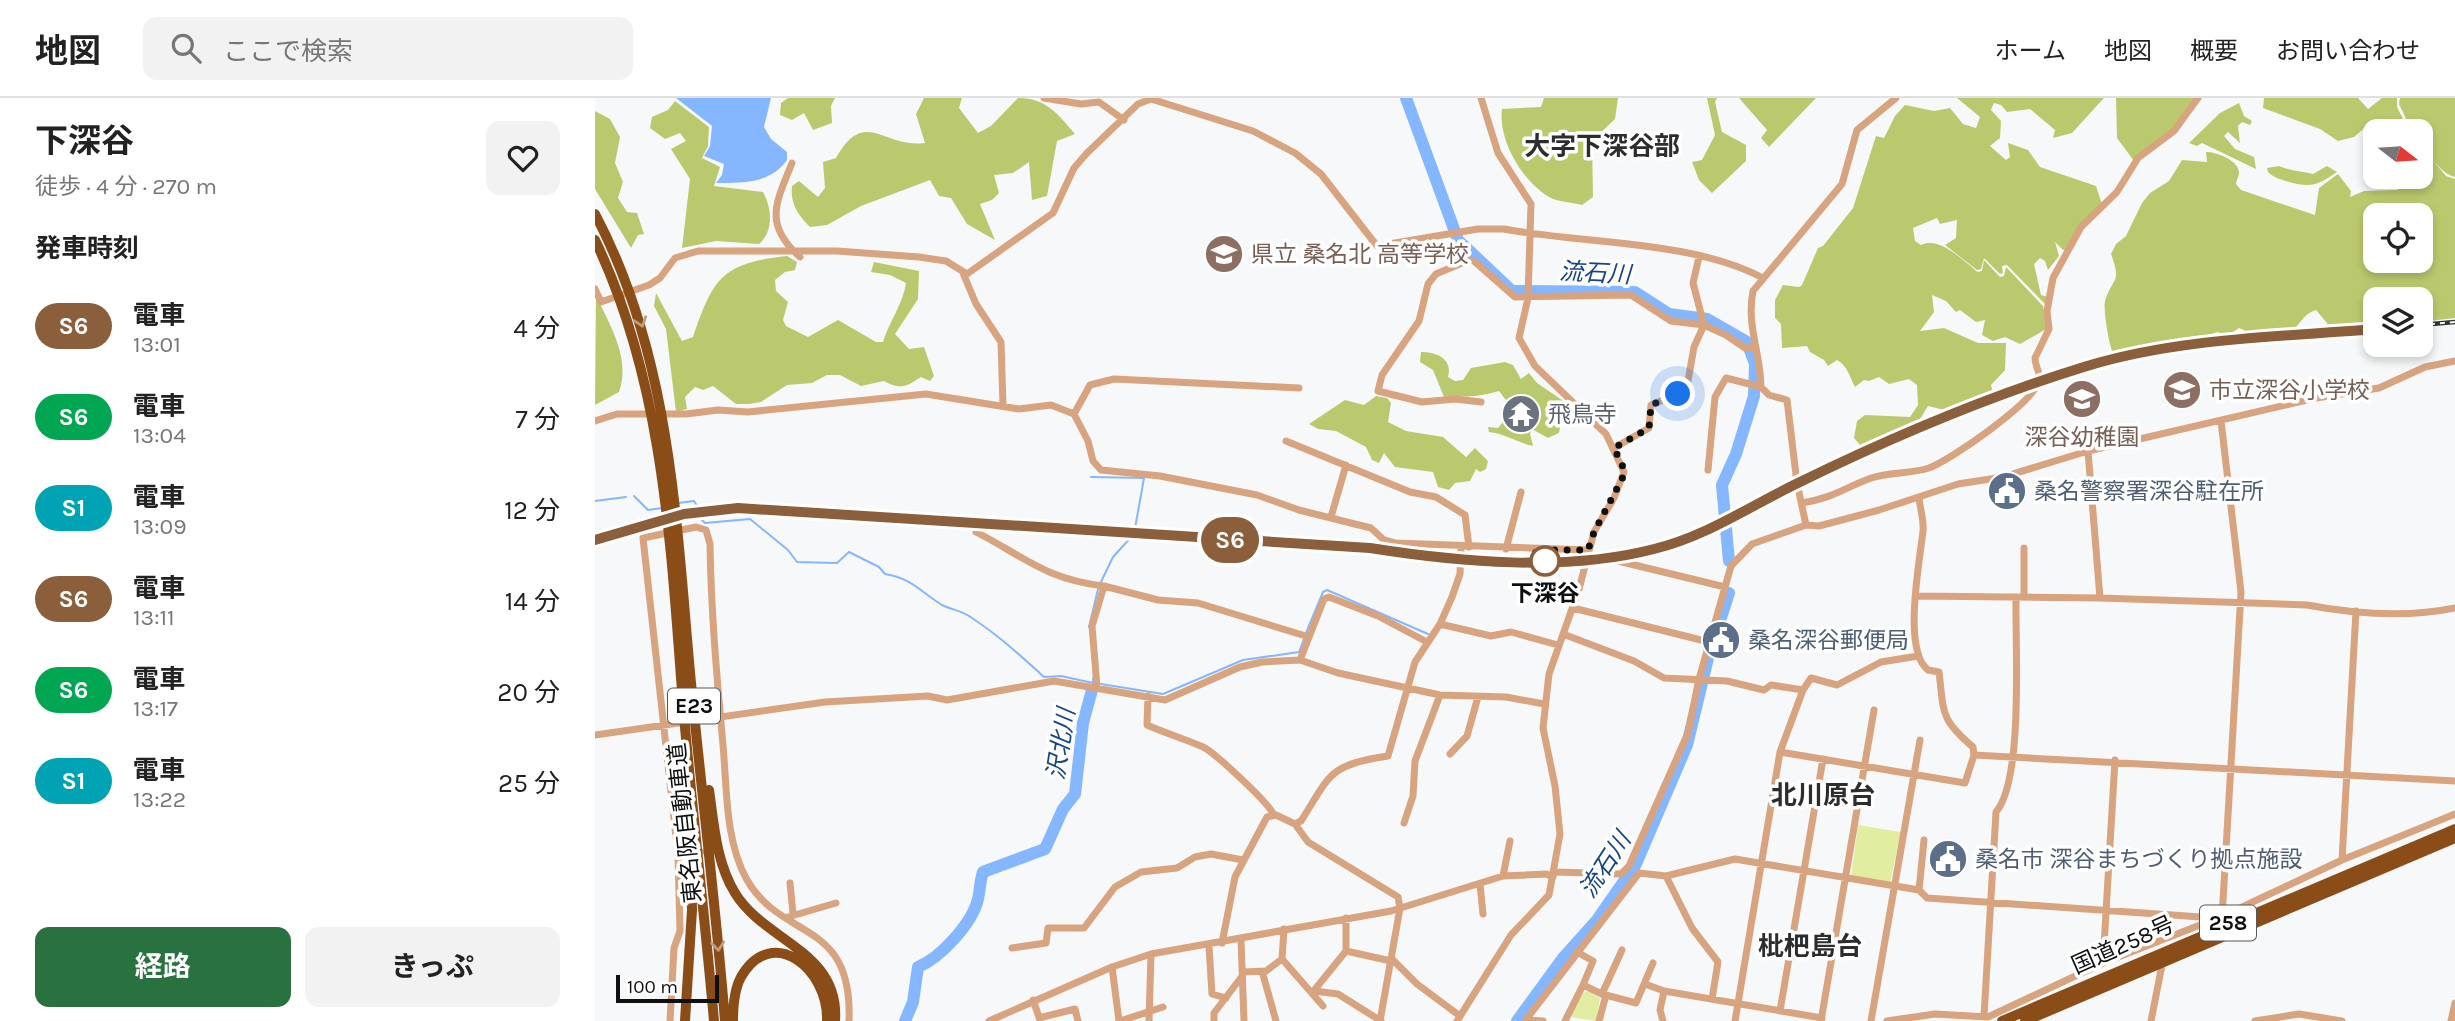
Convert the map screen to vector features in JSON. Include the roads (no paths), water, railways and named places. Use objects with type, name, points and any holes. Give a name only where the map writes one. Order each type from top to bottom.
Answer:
[{"type":"highway","name":"東名阪自動車道","points":[[595,214],[633,296],[677,524],[725,1021]]},
{"type":"highway","name":"東名阪自動車道","points":[[595,242],[607,265],[653,392],[714,1021]]},
{"type":"highway","points":[[692,687],[723,867],[735,893],[753,915],[818,964],[830,983],[835,1021]]},
{"type":"highway","points":[[684,718],[681,743],[692,911],[685,1021]]},
{"type":"highway","name":"国道258号","points":[[2025,1021],[2161,956],[2219,920],[2454,820]]},
{"type":"highway","name":"国道258号","points":[[2002,1021],[2455,838]]},
{"type":"highway","points":[[733,1021],[740,978],[755,961],[773,954],[785,955],[808,966],[825,996],[827,1021]]},
{"type":"street","points":[[1044,98],[1081,104],[1099,102],[1124,120]]},
{"type":"street","points":[[1346,951],[1391,959],[1459,1018],[1511,935],[1549,895],[1554,874],[1559,820],[1552,769],[1544,742],[1544,704],[1549,674],[1573,608],[1594,532],[1623,477],[1623,467],[1606,433],[1545,376],[1519,338],[1528,298],[1531,204],[1498,153],[1481,98]]},
{"type":"street","points":[[1761,387],[1761,363],[1750,306],[1753,292],[1842,184],[1857,130],[1896,98]]},
{"type":"street","points":[[1801,503],[1831,498],[1879,476],[1910,472],[1941,462],[2000,422],[2036,388],[2040,377],[2035,358],[2049,329],[2047,312],[2051,283],[2081,227],[2117,192],[2139,158],[2174,131],[2198,98]]},
{"type":"street","points":[[963,273],[971,271],[1053,214],[1074,169],[1106,133],[1124,120],[1138,104],[1145,100],[1158,99],[1253,131],[1313,166],[1377,246],[1504,229],[1699,257],[1749,271],[1763,278]]},
{"type":"street","points":[[792,163],[781,187],[775,211],[778,228],[800,257]]},
{"type":"street","points":[[595,289],[601,302],[649,285],[660,278],[675,258],[698,251],[793,250],[946,261],[963,273],[977,304],[1001,342],[1003,406]]},
{"type":"street","points":[[1614,448],[1649,428],[1651,405],[1678,394],[1688,381],[1694,347],[1704,325],[1693,283],[1699,257]]},
{"type":"street","points":[[1481,402],[1455,399],[1422,402],[1378,391],[1382,375],[1414,331],[1428,284],[1436,274],[1474,261],[1506,292],[1515,297],[1631,295],[1671,321],[1704,325],[1745,348],[1756,347]]},
{"type":"street","points":[[1525,1020],[1577,952],[1631,873],[1688,733],[1709,642],[1731,566],[1752,544],[1806,525],[1819,526],[1919,498],[1958,484],[2003,477],[2088,452],[2316,398],[2379,388],[2425,367],[2455,361]]},
{"type":"street","points":[[1708,470],[1715,397],[1726,378],[1761,387],[1769,395],[1787,400],[1806,525]]},
{"type":"street","points":[[1074,414],[1090,385],[1114,379],[1299,388]]},
{"type":"street","points":[[595,421],[617,414],[686,414],[717,410],[748,412],[926,394],[1019,409],[1051,405],[1074,414],[1088,441],[1093,461],[1101,470],[1160,476],[1257,495],[1371,528],[1384,540],[1395,543],[1588,550]]},
{"type":"street","points":[[2219,920],[2232,768],[2240,605],[2221,421]]},
{"type":"street","points":[[1286,441],[1409,492],[1436,497],[1465,514],[1465,547],[1460,573],[1440,624],[1427,642],[1406,687],[1388,756],[1359,762],[1332,772],[1325,779],[1301,821],[1295,824]]},
{"type":"street","points":[[2088,452],[2100,598]]},
{"type":"street","points":[[1331,517],[1346,465]]},
{"type":"street","points":[[1506,549],[1521,492]]},
{"type":"street","points":[[1780,752],[1965,783],[1974,755],[1973,747],[1949,727],[1939,672],[1923,666],[1918,656],[1917,561],[1923,528],[1919,498]]},
{"type":"street","points":[[670,1021],[674,947],[680,931],[678,855],[643,538],[696,527],[706,530],[710,544],[712,632],[735,849],[746,878],[755,891],[824,942],[836,958],[849,994],[849,1021]]},
{"type":"street","points":[[978,529],[976,532],[1045,572],[1073,582],[1104,586],[1158,600],[1198,603],[1309,637]]},
{"type":"street","points":[[1987,1018],[1996,812],[2007,796],[2014,755],[2024,548]]},
{"type":"street","points":[[1585,564],[1618,561],[1725,587]]},
{"type":"street","points":[[1097,687],[1092,626],[1104,586]]},
{"type":"street","points":[[1917,596],[2100,598],[2240,605],[2307,605],[2356,611],[2423,614],[2455,608]]},
{"type":"street","points":[[1300,660],[1324,599],[1329,597],[1378,616],[1427,642]]},
{"type":"street","points":[[1573,608],[1709,642]]},
{"type":"street","points":[[2342,860],[2356,611]]},
{"type":"street","points":[[1440,624],[1492,636],[1511,632],[1559,645]]},
{"type":"street","points":[[1563,634],[1634,661],[1664,678],[1727,681],[1764,690],[1771,685],[1803,691]]},
{"type":"street","points":[[1735,1021],[1780,752],[1803,691],[1814,678],[1837,685],[1881,662],[1918,656]]},
{"type":"street","points":[[595,735],[825,702],[928,696],[947,700],[1054,681],[1165,700],[1240,667],[1262,662],[1300,660],[1338,673],[1440,695],[1506,697],[1544,704]]},
{"type":"street","points":[[1403,823],[1413,796],[1415,759],[1440,695]]},
{"type":"street","points":[[1148,696],[1147,725],[1208,750],[1225,767],[1244,780],[1273,814],[1295,824],[1308,842],[1398,897],[1400,908],[1381,1021],[1338,994],[1313,992]]},
{"type":"street","points":[[1450,754],[1467,736],[1478,697]]},
{"type":"street","points":[[1645,984],[1664,991],[1822,1019],[1874,710]]},
{"type":"street","points":[[1871,1021],[1920,740]]},
{"type":"street","points":[[1974,755],[2115,760],[2455,781]]},
{"type":"street","points":[[1780,1011],[1823,759]]},
{"type":"street","points":[[2103,963],[2115,760]]},
{"type":"street","points":[[1222,943],[1230,891],[1243,860],[1267,817],[1273,814]]},
{"type":"street","points":[[1887,1021],[1926,1014],[1987,1018],[2103,963],[2219,920],[2342,860],[2454,820]]},
{"type":"street","points":[[1919,890],[1924,840]]},
{"type":"street","points":[[1503,876],[1510,841]]},
{"type":"street","points":[[678,855],[735,849]]},
{"type":"street","points":[[1012,948],[1046,943],[1048,928],[1084,928],[1115,887],[1141,872],[1177,868],[1190,859],[1211,854],[1243,860]]},
{"type":"street","points":[[989,1021],[1112,967],[1151,954],[1209,946],[1400,908],[1503,876],[1639,873],[1666,876],[1735,859],[1919,890],[1927,898],[2219,920]]},
{"type":"street","points":[[1666,876],[1692,928],[1719,962],[1712,999]]},
{"type":"street","points":[[790,883],[790,916]]},
{"type":"street","points":[[1480,884],[1483,914]]},
{"type":"street","points":[[790,916],[836,903]]},
{"type":"street","points":[[1313,992],[1346,951],[1346,918]]},
{"type":"street","points":[[1284,929],[1282,959],[1323,1006]]},
{"type":"street","points":[[1241,940],[1244,1021]]},
{"type":"street","points":[[1209,946],[1212,994],[1226,998]]},
{"type":"street","points":[[1599,1021],[1604,995],[1622,950]]},
{"type":"street","points":[[1565,1021],[1593,961],[1577,952]]},
{"type":"street","points":[[1149,1021],[1151,954]]},
{"type":"street","points":[[2151,1021],[2161,956]]},
{"type":"street","points":[[1213,1021],[1215,1013],[1244,973],[1262,971],[1282,959]]},
{"type":"street","points":[[1583,985],[1604,995],[1636,1003],[1653,963]]},
{"type":"street","points":[[1112,967],[1119,1021],[1163,1007]]},
{"type":"street","points":[[1262,971],[1276,1021]]},
{"type":"street","points":[[1663,1021],[1660,1010],[1664,991]]},
{"type":"street","points":[[1033,1000],[1039,1019],[1075,1009],[1078,1021]]},
{"type":"street","points":[[2451,1021],[2455,1003]]},
{"type":"street","points":[[2255,1021],[2299,1014],[2342,1021]]},
{"type":"street","points":[[1525,1020],[1543,1021]]},
{"type":"water","points":[[676,98],[771,98],[764,127],[771,139],[787,152],[787,160],[764,178],[716,183],[722,175],[724,164],[704,156],[710,146],[712,126]]},
{"type":"waterway","name":"流石川","points":[[1406,98],[1458,240],[1512,291],[1635,292],[1669,314],[1707,319],[1747,342],[1755,364],[1754,396],[1736,454],[1722,485],[1729,561]]},
{"type":"waterway","points":[[1091,477],[1144,478],[1134,534],[1113,557],[1100,584]]},
{"type":"waterway","points":[[634,496],[648,510],[662,508]]},
{"type":"waterway","points":[[595,501],[626,497]]},
{"type":"waterway","points":[[678,503],[694,501],[697,506]]},
{"type":"waterway","points":[[700,518],[705,523],[750,519],[788,550],[797,562],[837,563],[849,552],[879,567],[885,574],[909,582],[942,605],[969,616],[1044,677],[1061,676],[1093,683],[1093,678]]},
{"type":"waterway","points":[[1089,627],[1098,589]]},
{"type":"waterway","points":[[1306,633],[1323,592],[1327,590],[1428,634]]},
{"type":"waterway","name":"流石川","points":[[1517,1021],[1563,958],[1597,920],[1636,864],[1687,745],[1708,658],[1729,593]]},
{"type":"waterway","points":[[1101,684],[1163,694],[1243,660],[1299,652],[1304,639]]},
{"type":"waterway","name":"沢北川","points":[[905,1021],[913,1002],[918,967],[945,948],[969,919],[978,899],[983,872],[1045,849],[1063,809],[1075,794],[1083,723],[1092,690]]},
{"type":"railway","points":[[2433,324],[2455,322]]},
{"type":"railway","points":[[595,540],[683,514],[738,507],[1370,548],[1476,561],[1585,561],[1654,549],[1692,536],[1903,434],[2014,390],[2087,366],[2193,345],[2363,330]]},
{"type":"train","name":"S6","points":[[595,540],[684,514],[738,508],[1370,548],[1455,559],[1575,561],[1611,558],[1654,549],[1689,537],[1736,517],[1797,483],[1905,435],[2086,366],[2164,348],[2363,330]]},
{"type":"place","name":"県立 桑名北 高等学校","points":[[1224,254]]},
{"type":"place","name":"市立深谷小学校","points":[[2182,390]]},
{"type":"place","name":"深谷幼稚園","points":[[2082,399]]},
{"type":"place","name":"飛鳥寺","points":[[1521,414]]},
{"type":"place","name":"桑名警察署深谷駐在所","points":[[2007,491]]},
{"type":"place","name":"下深谷","points":[[1545,561]]},
{"type":"place","name":"桑名深谷郵便局","points":[[1721,640]]},
{"type":"place","name":"桑名市 深谷まちづくり拠点施設","points":[[1948,859]]},
{"type":"district","name":"大字下深谷部","points":[[1602,146]]},
{"type":"district","name":"北川原台","points":[[1823,795]]},
{"type":"district","name":"枇杷島台","points":[[1810,946]]}]
